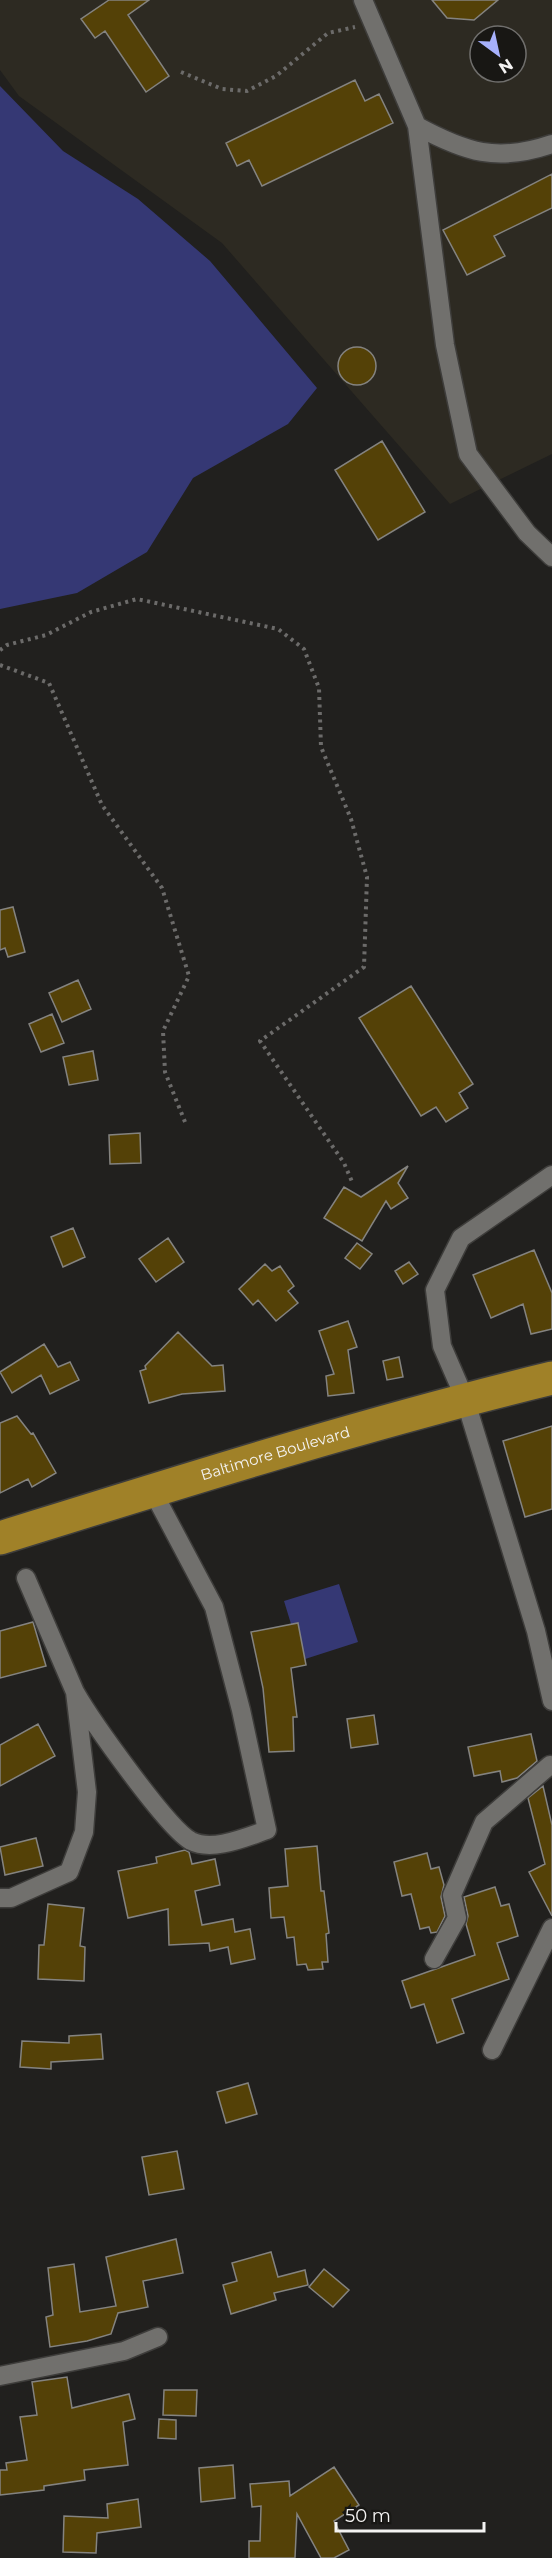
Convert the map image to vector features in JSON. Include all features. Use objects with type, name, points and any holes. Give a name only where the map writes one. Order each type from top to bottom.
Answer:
[{"type":"highway","name":"Baltimore Boulevard","points":[[6,1534],[465,1400],[552,1378]]},
{"type":"street","points":[[363,0],[417,126],[445,345],[468,454],[527,533],[552,557]]},
{"type":"street","points":[[417,126],[456,147],[484,153],[531,151],[552,144]]},
{"type":"street","points":[[552,1174],[460,1238],[435,1290],[442,1346],[465,1400],[536,1631],[552,1701]]},
{"type":"street","points":[[26,1578],[75,1692],[91,1720],[174,1826],[192,1841],[220,1844],[267,1830],[241,1710],[214,1607],[152,1490]]},
{"type":"street","points":[[0,1898],[11,1898],[69,1872],[84,1832],[87,1792],[75,1692]]},
{"type":"street","points":[[434,1959],[457,1918],[452,1895],[484,1822],[552,1763]]},
{"type":"street","points":[[492,2050],[552,1928]]},
{"type":"street","points":[[0,2376],[124,2352],[158,2337]]},
{"type":"path","points":[[181,72],[222,89],[247,91],[276,76],[328,33],[371,23]]},
{"type":"path","points":[[0,650],[6,645],[46,635],[91,612],[137,599],[278,629],[304,649],[319,688],[321,747],[351,819],[367,877],[364,967],[260,1041],[344,1163],[353,1184]]},
{"type":"path","points":[[0,665],[49,683],[102,806],[162,888],[189,976],[163,1031],[165,1072],[185,1122]]},
{"type":"shaded area","points":[[0,0],[552,0],[552,454],[450,504],[222,243],[19,96],[0,70]]},
{"type":"shaded area","points":[[0,86],[63,151],[138,199],[210,261],[317,388],[288,424],[193,478],[147,552],[77,593],[0,609]]},
{"type":"shaded area","points":[[339,1584],[358,1642],[302,1660],[284,1601]]},
{"type":"building","points":[[109,0],[149,0],[128,15],[169,76],[146,92],[105,31],[95,38],[81,19]]},
{"type":"building","points":[[432,0],[498,0],[474,20],[447,18]]},
{"type":"building","points":[[355,80],[365,101],[379,94],[393,123],[262,186],[249,160],[237,166],[226,143]]},
{"type":"building","points":[[552,174],[552,208],[494,236],[505,256],[467,275],[443,230]]},
{"type":"building","points":[[357,347],[370,353],[376,366],[370,379],[357,385],[344,379],[338,366],[344,353]]},
{"type":"building","points":[[382,441],[425,512],[378,540],[335,470]]},
{"type":"building","points":[[13,907],[25,952],[8,957],[5,948],[0,950],[0,910]]},
{"type":"building","points":[[78,980],[91,1009],[62,1022],[49,993]]},
{"type":"building","points":[[411,986],[473,1084],[459,1093],[468,1108],[446,1122],[436,1107],[421,1116],[359,1018]]},
{"type":"building","points":[[52,1014],[64,1043],[41,1052],[29,1024]]},
{"type":"building","points":[[93,1051],[98,1080],[69,1085],[63,1057]]},
{"type":"building","points":[[140,1133],[141,1163],[110,1164],[109,1135]]},
{"type":"building","points":[[408,1166],[398,1183],[408,1198],[391,1209],[386,1201],[362,1241],[324,1218],[344,1187],[361,1197]]},
{"type":"building","points":[[73,1228],[85,1257],[63,1267],[51,1237]]},
{"type":"building","points":[[168,1238],[184,1262],[156,1282],[139,1259]]},
{"type":"building","points":[[357,1243],[372,1254],[360,1269],[345,1258]]},
{"type":"building","points":[[534,1250],[552,1293],[552,1329],[531,1334],[523,1304],[491,1318],[473,1275]]},
{"type":"building","points":[[409,1262],[418,1274],[403,1284],[395,1271]]},
{"type":"building","points":[[265,1264],[272,1271],[280,1266],[294,1286],[288,1291],[298,1303],[276,1321],[258,1300],[253,1305],[239,1289]]},
{"type":"building","points":[[348,1321],[357,1347],[348,1350],[354,1393],[328,1396],[326,1376],[334,1374],[319,1331]]},
{"type":"building","points":[[178,1332],[212,1366],[223,1365],[225,1391],[182,1394],[149,1403],[140,1371],[146,1369],[145,1366]]},
{"type":"building","points":[[44,1344],[58,1367],[70,1362],[79,1380],[50,1394],[41,1375],[12,1393],[0,1372]]},
{"type":"building","points":[[399,1357],[403,1377],[387,1380],[383,1361]]},
{"type":"building","points":[[17,1416],[31,1434],[33,1433],[56,1473],[32,1487],[28,1479],[0,1493],[0,1423]]},
{"type":"building","points":[[552,1426],[552,1509],[525,1517],[503,1441]]},
{"type":"building","points":[[33,1622],[46,1666],[0,1678],[0,1631]]},
{"type":"building","points":[[298,1623],[306,1665],[291,1668],[297,1717],[293,1717],[294,1751],[269,1752],[263,1688],[251,1632]]},
{"type":"building","points":[[374,1715],[378,1744],[351,1748],[347,1719]]},
{"type":"building","points":[[38,1724],[55,1756],[0,1786],[0,1745]]},
{"type":"building","points":[[531,1734],[537,1761],[517,1778],[502,1782],[500,1771],[474,1776],[468,1747]]},
{"type":"building","points":[[543,1786],[552,1825],[552,1916],[529,1872],[545,1864],[528,1798]]},
{"type":"building","points":[[36,1838],[43,1866],[5,1875],[0,1847]]},
{"type":"building","points":[[317,1846],[321,1891],[324,1891],[329,1933],[326,1934],[328,1962],[322,1962],[323,1969],[308,1970],[306,1964],[297,1965],[294,1937],[287,1938],[284,1917],[271,1918],[269,1888],[288,1886],[285,1849]]},
{"type":"building","points":[[185,1850],[189,1852],[192,1864],[215,1859],[220,1885],[195,1891],[202,1925],[233,1919],[235,1932],[250,1929],[255,1959],[231,1964],[228,1947],[210,1951],[209,1943],[169,1945],[168,1909],[128,1918],[118,1871],[157,1863],[156,1857]]},
{"type":"building","points":[[427,1853],[431,1869],[439,1867],[444,1885],[441,1897],[445,1916],[437,1932],[431,1933],[429,1927],[420,1929],[411,1894],[402,1896],[394,1862]]},
{"type":"building","points":[[495,1887],[501,1906],[509,1904],[518,1936],[497,1943],[509,1979],[452,1999],[464,2033],[437,2043],[424,2004],[411,2008],[402,1981],[475,1955],[466,1924],[468,1916],[464,1897]]},
{"type":"building","points":[[48,1904],[84,1908],[80,1946],[85,1947],[84,1981],[38,1979],[39,1945],[44,1945]]},
{"type":"building","points":[[101,2034],[103,2059],[51,2062],[51,2069],[20,2067],[22,2041],[69,2043],[69,2036]]},
{"type":"building","points":[[248,2083],[257,2114],[226,2123],[217,2092]]},
{"type":"building","points":[[177,2151],[184,2189],[149,2195],[142,2157]]},
{"type":"building","points":[[176,2239],[183,2273],[143,2281],[148,2307],[118,2313],[111,2334],[87,2341],[50,2347],[46,2317],[53,2315],[48,2268],[74,2264],[80,2312],[116,2306],[106,2257]]},
{"type":"building","points":[[271,2252],[278,2277],[305,2270],[308,2285],[274,2293],[276,2300],[231,2314],[223,2285],[237,2281],[232,2263]]},
{"type":"building","points":[[324,2269],[349,2290],[333,2307],[309,2287]]},
{"type":"building","points":[[67,2377],[72,2408],[129,2394],[135,2419],[123,2422],[128,2465],[84,2470],[85,2480],[44,2486],[44,2490],[0,2495],[0,2470],[7,2470],[6,2463],[27,2460],[20,2417],[37,2415],[32,2382]]},
{"type":"building","points":[[164,2390],[197,2390],[196,2416],[163,2415]]},
{"type":"building","points":[[159,2419],[176,2420],[176,2439],[158,2438]]},
{"type":"building","points":[[233,2465],[235,2498],[201,2502],[199,2468]]},
{"type":"building","points":[[334,2467],[359,2505],[334,2521],[349,2550],[334,2558],[321,2558],[297,2514],[295,2558],[249,2558],[249,2541],[260,2541],[261,2506],[252,2507],[250,2484],[289,2481],[290,2496]]},
{"type":"building","points":[[138,2499],[141,2527],[97,2533],[96,2553],[63,2552],[64,2516],[108,2518],[107,2504]]}]
